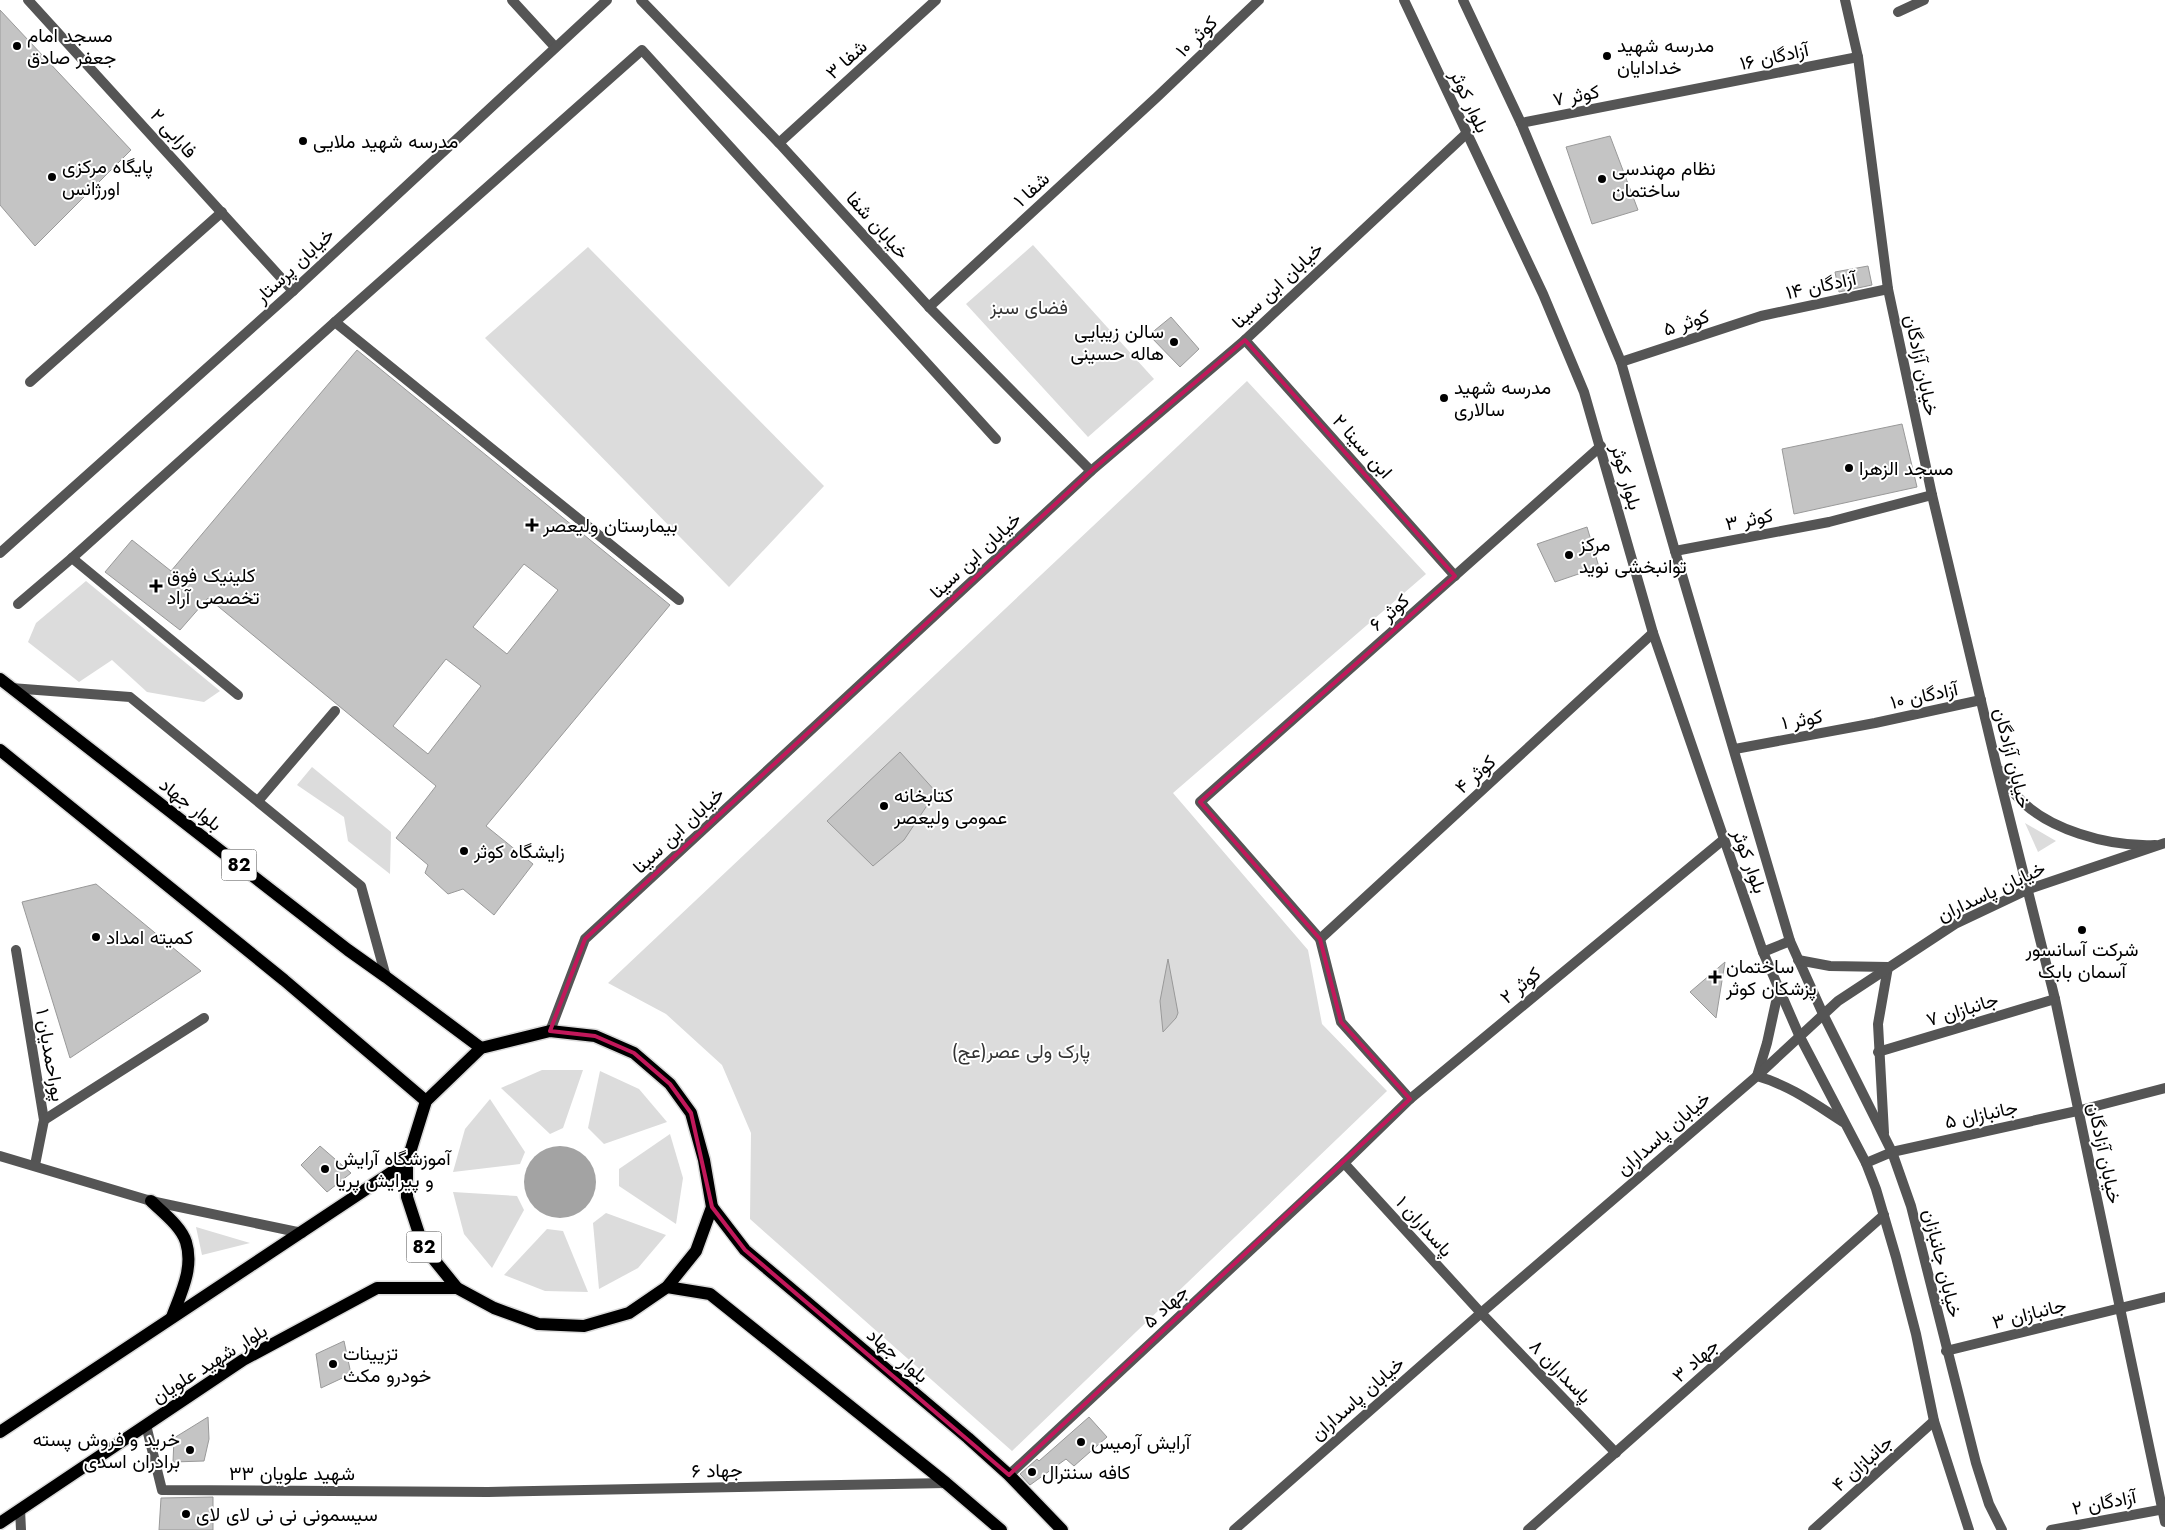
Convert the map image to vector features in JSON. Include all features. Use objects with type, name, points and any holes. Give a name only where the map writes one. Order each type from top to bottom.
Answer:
[{"type":"main road","name":"بلوار جهاد","points":[[0,679],[340,944],[386,976],[480,1048]]},
{"type":"main road","points":[[0,750],[284,980],[426,1101]]},
{"type":"main road","name":"82","points":[[550,1032],[595,1036],[634,1052],[670,1084],[691,1113],[704,1160],[712,1207],[696,1251],[668,1287],[628,1313],[584,1326],[538,1324],[494,1308],[457,1288],[423,1246],[407,1197],[407,1162],[426,1101],[480,1048],[550,1032]]},
{"type":"main road","points":[[0,1432],[407,1162]]},
{"type":"main road","points":[[151,1200],[176,1226],[186,1242],[189,1270],[172,1317]]},
{"type":"main road","name":"بلوار جهاد","points":[[712,1207],[745,1250],[1009,1474],[1062,1530]]},
{"type":"main road","points":[[668,1287],[710,1294],[1002,1530]]},
{"type":"main road","name":"بلوار شهید علویان","points":[[0,1523],[243,1360],[377,1288],[457,1288]]},
{"type":"street","name":"فارابی ۲","points":[[28,0],[293,291]]},
{"type":"street","points":[[512,0],[555,46]]},
{"type":"street","name":"خیابان پرستار","points":[[0,552],[293,291],[555,46],[607,0]]},
{"type":"street","name":"خیابان شفا","points":[[641,0],[779,143],[929,307],[1091,471]]},
{"type":"street","name":"شفا ۳","points":[[779,143],[936,0]]},
{"type":"street","name":"کوثر ۱۰","points":[[1157,97],[1259,0]]},
{"type":"street","name":"بلوار کوثر","points":[[1404,0],[1543,294],[1584,392],[1653,633],[1723,840],[1764,952],[1799,1035]]},
{"type":"street","name":"بلوار کوثر","points":[[1463,0],[1521,123],[1622,362],[1674,551],[1735,749],[1790,941],[1823,1014]]},
{"type":"street","name":"خیابان آزادگان","points":[[1845,0],[1858,57],[1888,289],[1932,496],[2055,999],[2077,1111],[2164,1509],[2165,1522]]},
{"type":"street","points":[[1898,12],[1924,0]]},
{"type":"street","points":[[18,604],[642,50],[996,439]]},
{"type":"street","name":"آزادگان ۱۶","points":[[1696,90],[1858,57]]},
{"type":"street","name":"کوثر ۷","points":[[1521,123],[1696,90]]},
{"type":"street","name":"شفا ۱","points":[[929,307],[1157,97]]},
{"type":"street","name":"خیابان ابن سینا","points":[[550,1032],[585,939],[1091,471],[1245,340],[1466,134]]},
{"type":"street","points":[[30,382],[222,212]]},
{"type":"street","name":"آزادگان ۱۴","points":[[1761,316],[1888,289]]},
{"type":"street","name":"کوثر ۵","points":[[1622,362],[1761,316]]},
{"type":"street","points":[[335,322],[679,600]]},
{"type":"street","name":"ابن سینا ۲","points":[[1245,340],[1455,576]]},
{"type":"street","name":"کوثر ۶","points":[[1320,939],[1200,802],[1600,446]]},
{"type":"street","name":"کوثر ۳","points":[[1674,551],[1829,522],[1932,496]]},
{"type":"street","points":[[72,558],[238,695]]},
{"type":"street","name":"کوثر ۴","points":[[1320,939],[1653,633]]},
{"type":"street","points":[[11,688],[130,697],[362,886],[386,976]]},
{"type":"street","name":"آزادگان ۱۰","points":[[1875,723],[1981,700]]},
{"type":"street","points":[[258,801],[335,711]]},
{"type":"street","name":"کوثر ۱","points":[[1735,749],[1875,723]]},
{"type":"street","points":[[1996,764],[2016,794],[2038,814],[2057,826],[2131,846],[2163,844]]},
{"type":"street","name":"کوثر ۲","points":[[1344,1163],[1410,1098],[1723,840]]},
{"type":"street","name":"خیابان پاسداران","points":[[1234,1530],[1481,1313],[1757,1076],[1799,1035],[1838,1001],[1954,924],[2029,889],[2163,844]]},
{"type":"street","points":[[1320,939],[1341,1022],[1410,1098]]},
{"type":"street","points":[[1764,952],[1790,941]]},
{"type":"street","name":"پوراحمدیان ۱","points":[[16,950],[44,1120],[35,1165]]},
{"type":"street","points":[[1798,960],[1830,966],[1888,967],[1878,1024],[1884,1136]]},
{"type":"street","points":[[1779,988],[1767,1043],[1757,1076],[1774,1081],[1792,1090],[1844,1123]]},
{"type":"street","name":"جانبازان ۷","points":[[1878,1052],[2055,999]]},
{"type":"street","name":"خیابان جانبازان","points":[[1823,1014],[1892,1152],[1911,1206],[1946,1351],[1976,1463],[1989,1504],[2002,1530]]},
{"type":"street","points":[[44,1120],[204,1018]]},
{"type":"street","points":[[1799,1035],[1866,1163],[1884,1215],[1916,1334],[1934,1421],[1969,1530]]},
{"type":"street","name":"جانبازان ۵","points":[[1866,1163],[1892,1152],[2077,1111],[2165,1088]]},
{"type":"street","points":[[0,1156],[151,1200],[302,1233]]},
{"type":"street","name":"پاسداران ۱","points":[[1344,1163],[1481,1313]]},
{"type":"street","name":"جهاد ۵","points":[[1009,1474],[1344,1163]]},
{"type":"street","name":"جهاد ۳","points":[[1528,1530],[1884,1215]]},
{"type":"street","name":"جانبازان ۳","points":[[1946,1351],[2165,1298]]},
{"type":"street","name":"پاسداران ۸","points":[[1481,1313],[1616,1453]]},
{"type":"street","name":"جانبازان ۴","points":[[1813,1530],[1934,1421]]},
{"type":"street","name":"شهید علویان ۳۳","points":[[146,1425],[162,1490],[488,1492]]},
{"type":"street","name":"جهاد ۶","points":[[488,1492],[946,1483]]},
{"type":"street","points":[[20,1508],[21,1530]]},
{"type":"street","name":"آزادگان ۲","points":[[2052,1530],[2164,1509]]},
{"type":"highlighted area","points":[[1245,340],[1455,576],[1200,802],[1320,939],[1341,1022],[1410,1099],[1009,1475],[745,1250],[712,1207],[691,1113],[670,1084],[634,1053],[595,1036],[550,1031],[585,939],[1091,471]]},
{"type":"green space","name":"فضای سبز","points":[[1033,245],[1154,379],[1088,437],[966,304]]},
{"type":"green space","points":[[588,247],[824,486],[729,587],[485,338]]},
{"type":"green space","name":"پارک ولی عصر(عج)","points":[[1247,381],[1426,574],[1173,793],[1308,950],[1322,1024],[1387,1091],[1012,1451],[750,1219],[751,1133],[722,1065],[666,1014],[608,983]]},
{"type":"green space","points":[[86,581],[220,691],[204,702],[147,692],[112,660],[79,682],[28,642],[36,623]]},
{"type":"green space","points":[[312,767],[391,832],[390,874],[348,841],[344,817],[297,785]]},
{"type":"green space","points":[[2025,823],[2056,841],[2038,852]]},
{"type":"green space","points":[[542,1070],[583,1070],[563,1128],[550,1134],[501,1088]]},
{"type":"green space","points":[[600,1071],[639,1089],[667,1122],[604,1144],[588,1128]]},
{"type":"green space","points":[[490,1099],[525,1152],[520,1164],[453,1172],[465,1129]]},
{"type":"green space","points":[[670,1134],[683,1178],[676,1224],[619,1186],[619,1169]]},
{"type":"green space","points":[[453,1192],[517,1196],[524,1210],[492,1268],[464,1234]]},
{"type":"green space","points":[[606,1213],[666,1235],[638,1268],[599,1289],[593,1223]]},
{"type":"green space","points":[[196,1227],[250,1243],[202,1255]]},
{"type":"green space","points":[[547,1229],[563,1231],[588,1292],[545,1291],[504,1275]]},
{"type":"shaded area","points":[[560,1146],[580,1152],[590,1162],[596,1182],[590,1202],[580,1212],[560,1218],[540,1212],[530,1202],[524,1182],[530,1162],[540,1152]]},
{"type":"building","name":"پایگاه مرکزی اورژانس","points":[[0,10],[131,150],[35,246],[0,205]]},
{"type":"building","name":"نظام مهندسی ساختمان","points":[[1610,136],[1638,210],[1592,224],[1566,147]]},
{"type":"building","points":[[1868,266],[1872,285],[1839,292],[1835,272]]},
{"type":"building","name":"سالن زیبایی هاله حسینی","points":[[1171,317],[1199,349],[1180,367],[1149,335]]},
{"type":"building","points":[[357,350],[670,605],[486,826],[533,864],[494,915],[463,889],[448,894],[425,873],[428,865],[396,838],[436,786],[208,598],[180,630],[105,572],[132,540],[171,571]],"holes":[[[524,564],[558,590],[507,654],[473,627]],[[446,659],[481,686],[428,754],[393,726]]]},
{"type":"building","name":"مسجد الزهرا","points":[[1902,424],[1917,487],[1794,514],[1782,449]]},
{"type":"building","name":"مرکز توانبخشی نوید","points":[[1587,527],[1599,567],[1555,582],[1537,544]]},
{"type":"building","name":"کتابخانه عمومی ولیعصر","points":[[900,752],[936,792],[904,840],[873,866],[827,821]]},
{"type":"building","name":"کمیته امداد","points":[[96,884],[201,971],[70,1058],[22,902]]},
{"type":"building","points":[[1168,959],[1178,1013],[1176,1018],[1163,1032],[1160,1001]]},
{"type":"building","name":"ساختمان پزشکان کوثر","points":[[1725,962],[1716,1018],[1690,992]]},
{"type":"building","name":"آموزشگاه آرایش و پیرایش پریا","points":[[320,1146],[351,1173],[327,1192],[301,1165]]},
{"type":"building","name":"تزیینات خودرو مکث","points":[[344,1341],[351,1374],[321,1388],[316,1354]]},
{"type":"building","name":"خرید و فروش پسته برادران اسدی","points":[[208,1417],[209,1439],[204,1461],[173,1462],[174,1438]]},
{"type":"building","name":"آرایش آرمیس","points":[[1089,1417],[1107,1437],[1074,1466],[1066,1459],[1030,1485],[1020,1474],[1037,1459],[1039,1461]]},
{"type":"building","name":"سیسمونی نی نی لای لای","points":[[213,1497],[213,1530],[159,1530],[161,1498]]},
{"type":"place","name":"مسجد امام جعفر صادق","points":[[17,46]]},
{"type":"place","name":"مدرسه شهید خدادایان","points":[[1607,56]]},
{"type":"place","name":"مدرسه شهید ملایی","points":[[303,141]]},
{"type":"place","name":"پایگاه مرکزی اورژانس","points":[[52,177]]},
{"type":"place","name":"نظام مهندسی ساختمان","points":[[1602,179]]},
{"type":"place","name":"سالن زیبایی هاله حسینی","points":[[1174,342]]},
{"type":"place","name":"مدرسه شهید سالاری","points":[[1444,398]]},
{"type":"place","name":"مسجد الزهرا","points":[[1849,468]]},
{"type":"place","name":"بیمارستان ولیعصر","points":[[532,525]]},
{"type":"place","name":"مرکز توانبخشی نوید","points":[[1569,555]]},
{"type":"place","name":"کلینیک فوق تخصصی آراد","points":[[156,586]]},
{"type":"place","name":"کتابخانه عمومی ولیعصر","points":[[884,806]]},
{"type":"place","name":"زایشگاه کوثر","points":[[464,851]]},
{"type":"place","name":"شرکت آسانسور آسمان بابک","points":[[2082,930]]},
{"type":"place","name":"کمیته امداد","points":[[96,937]]},
{"type":"place","name":"ساختمان پزشکان کوثر","points":[[1715,977]]},
{"type":"place","name":"آموزشگاه آرایش و پیرایش پریا","points":[[325,1169]]},
{"type":"place","name":"تزیینات خودرو مکث","points":[[333,1364]]},
{"type":"place","name":"آرایش آرمیس","points":[[1081,1442]]},
{"type":"place","name":"خرید و فروش پسته برادران اسدی","points":[[190,1450]]},
{"type":"place","name":"کافه سنترال","points":[[1032,1472]]},
{"type":"place","name":"سیسمونی نی نی لای لای","points":[[186,1514]]}]
